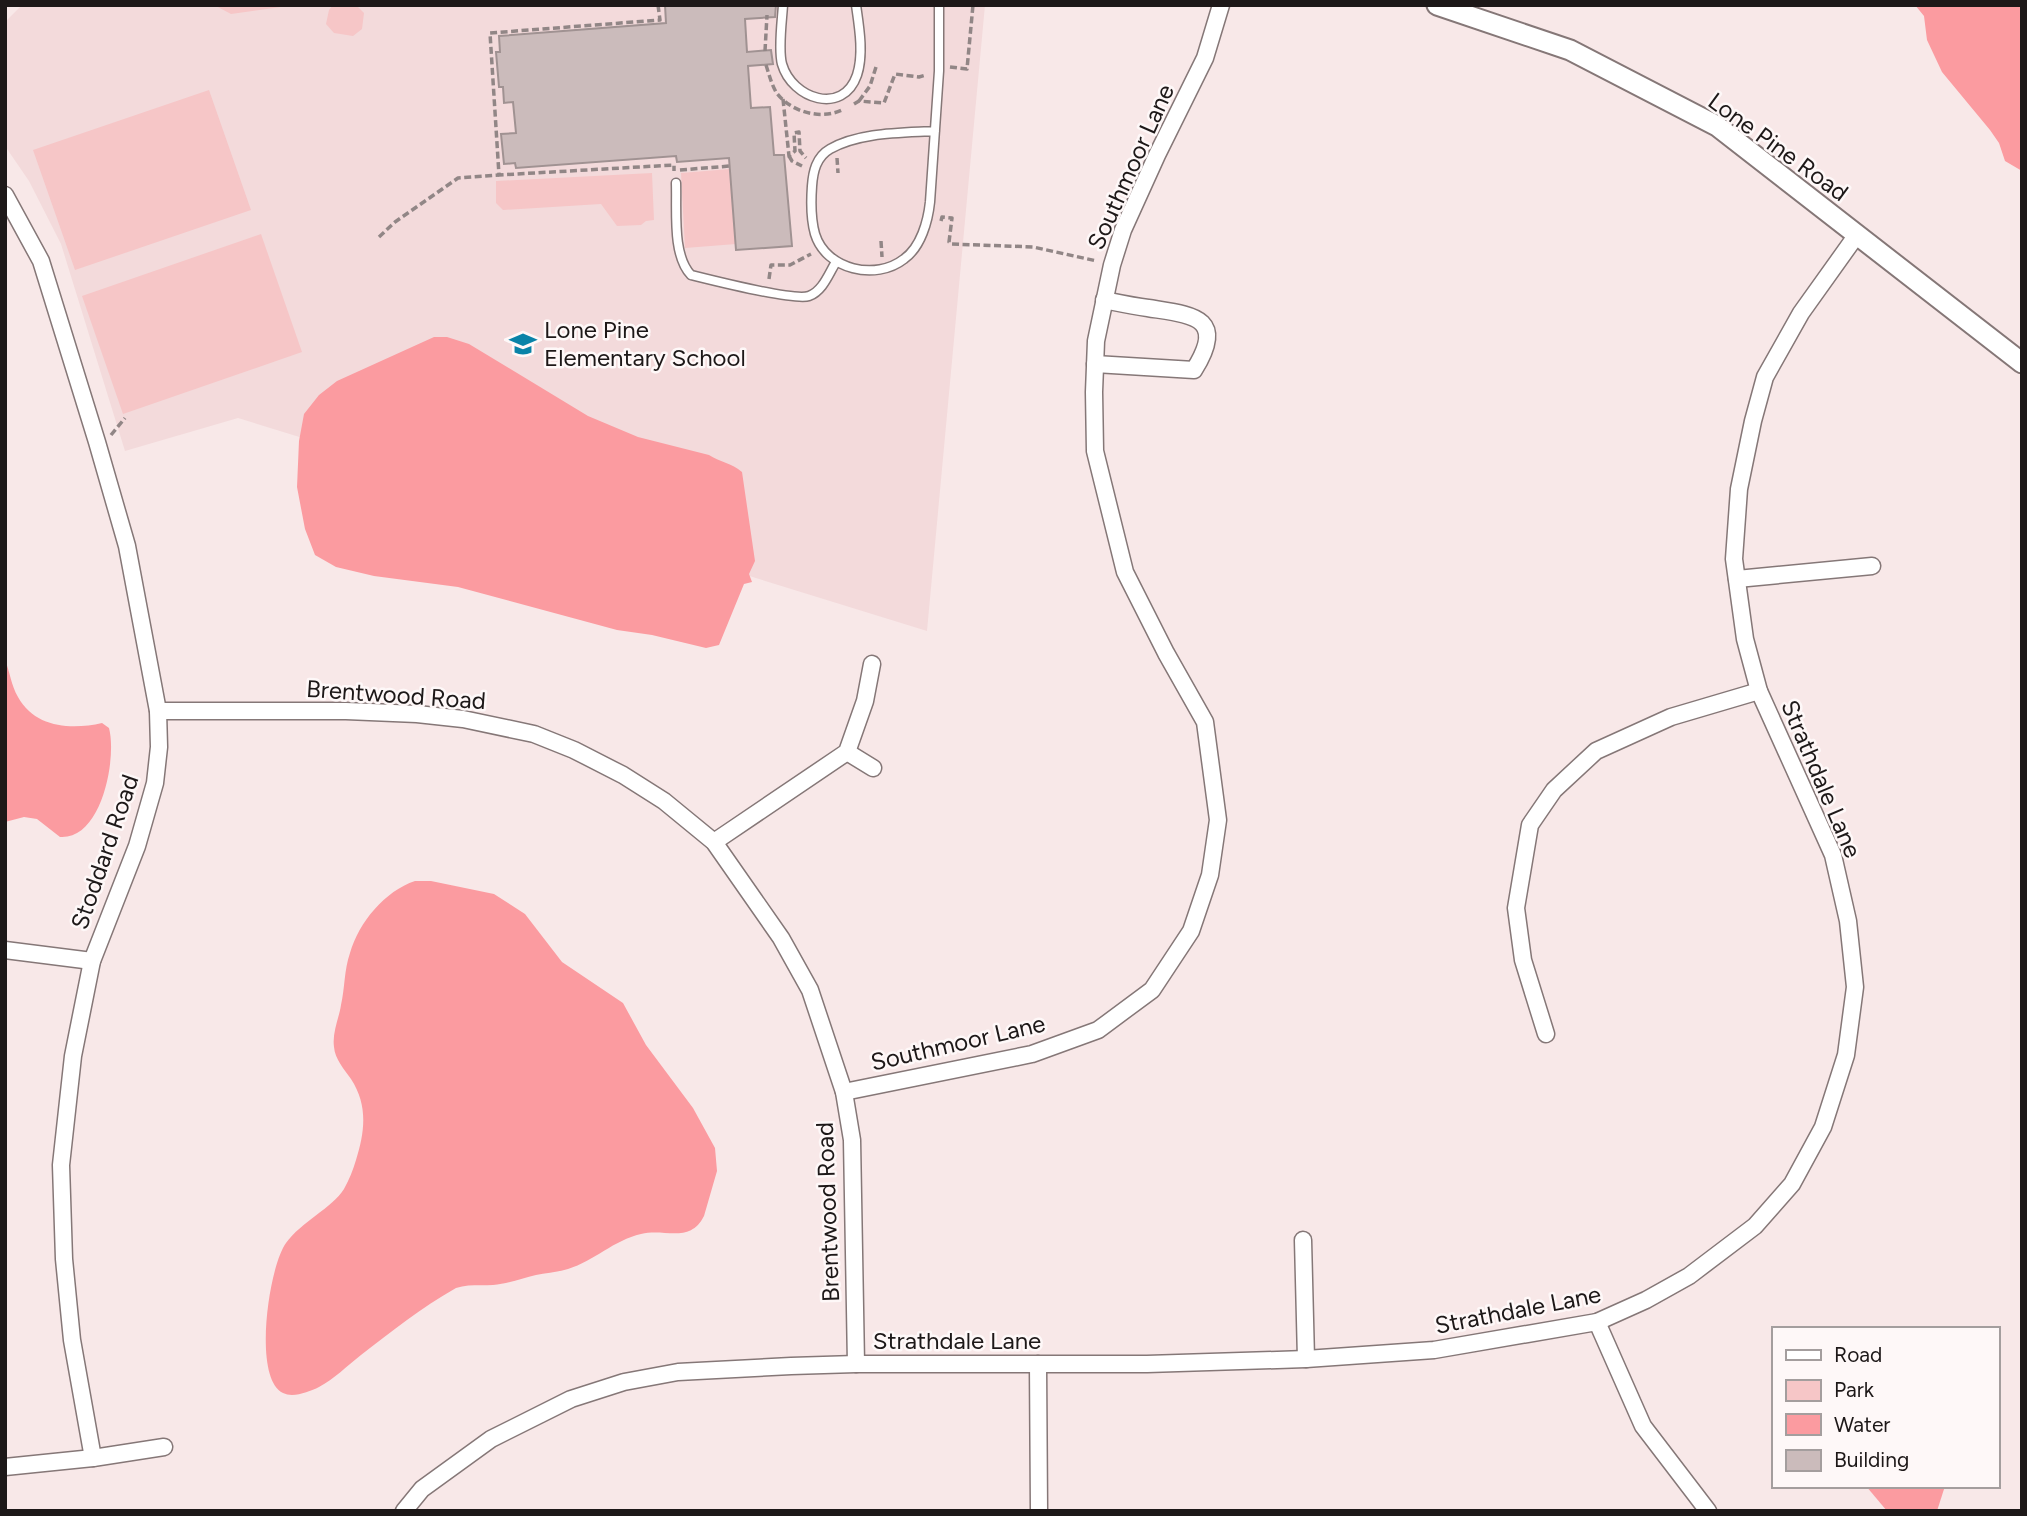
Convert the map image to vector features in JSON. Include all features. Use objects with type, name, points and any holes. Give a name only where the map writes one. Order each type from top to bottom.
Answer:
[{"type":"street","name":"Southmoor Lane","points":[[844,1092],[939,1075],[1032,1054],[1098,1030],[1152,990],[1191,931],[1210,875],[1218,820],[1205,722],[1125,572],[1095,451],[1095,363],[1096,341],[1104,300],[1123,230],[1205,58],[1221,5]]},
{"type":"street","name":"Lone Pine Road","points":[[1437,5],[1570,50],[1717,126],[2022,363]]},
{"type":"street","name":"Stoddard Road","points":[[5,195],[41,261],[97,442],[127,546],[158,711],[159,747],[155,783],[136,846],[92,961],[73,1056],[61,1165],[64,1259],[72,1340],[93,1458]]},
{"type":"street","name":"Strathdale Lane","points":[[404,1511],[422,1489],[491,1439],[571,1399],[624,1382],[678,1372],[856,1364],[1306,1359],[1434,1350],[1597,1322],[1646,1300],[1689,1276],[1755,1226],[1792,1184],[1824,1127],[1846,1055],[1855,987],[1849,921],[1833,855],[1759,691],[1745,639],[1734,559],[1739,488],[1765,377],[1801,313],[1856,236]]},
{"type":"street","points":[[1095,363],[1194,370],[1204,354],[1207,339],[1205,326],[1199,318],[1179,312],[1104,300]]},
{"type":"street","points":[[1737,579],[1872,566]]},
{"type":"street","points":[[714,842],[847,752],[865,701],[872,664]]},
{"type":"street","points":[[1546,1034],[1522,960],[1516,908],[1530,825],[1554,790],[1597,751],[1671,717],[1759,691]]},
{"type":"street","name":"Brentwood Road","points":[[158,711],[349,711],[416,714],[463,719],[534,734],[574,750],[623,775],[664,802],[714,842],[781,938],[810,989],[844,1092],[852,1140],[856,1364]]},
{"type":"street","points":[[847,752],[873,768]]},
{"type":"street","points":[[5,950],[92,961]]},
{"type":"street","points":[[1303,1240],[1306,1359]]},
{"type":"street","points":[[1597,1322],[1643,1426],[1708,1511]]},
{"type":"street","points":[[1038,1364],[1039,1511]]},
{"type":"street","points":[[5,1467],[164,1447]]},
{"type":"lane","points":[[782,5],[781,61],[788,80],[813,98],[823,99],[847,91],[857,76],[860,44],[856,5]]},
{"type":"lane","points":[[935,131],[857,140],[828,149],[816,163],[811,193],[814,233],[821,246],[836,262],[854,269],[870,271],[886,268],[904,259],[916,246],[929,217],[935,131],[939,71],[939,5]]},
{"type":"lane","points":[[676,183],[679,254],[683,267],[691,275],[808,297],[819,290],[836,262]]},
{"type":"path","points":[[499,175],[490,33],[660,20],[659,5]]},
{"type":"path","points":[[765,51],[769,5]]},
{"type":"path","points":[[859,101],[884,103],[895,74],[919,77],[948,67],[967,69],[973,5]]},
{"type":"path","points":[[766,65],[771,81],[783,99],[800,110],[822,115],[837,113],[859,101],[870,86],[876,67]]},
{"type":"path","points":[[783,99],[789,156],[804,167]]},
{"type":"path","points":[[789,156],[795,151],[794,133],[799,132],[800,151],[806,158]]},
{"type":"path","points":[[379,237],[395,222],[458,178],[674,165],[676,183]]},
{"type":"path","points":[[674,170],[730,166]]},
{"type":"path","points":[[766,291],[771,265],[781,266],[797,262],[811,254]]},
{"type":"shaded area","name":"Lone Pine Elementary School","points":[[22,5],[985,5],[927,631],[238,418],[125,451],[61,244],[29,181],[5,146],[5,22]]},
{"type":"green space","points":[[214,5],[295,5],[231,14]]},
{"type":"green space","points":[[333,5],[356,5],[364,13],[362,29],[353,36],[334,33],[326,24]]},
{"type":"green space","points":[[209,90],[251,210],[75,270],[33,150]]},
{"type":"green space","points":[[730,169],[736,244],[685,248],[681,173]]},
{"type":"green space","points":[[652,173],[654,220],[641,225],[617,226],[601,204],[503,210],[496,203],[496,181]]},
{"type":"green space","points":[[261,234],[302,352],[123,414],[82,296]]},
{"type":"water","points":[[1915,5],[2022,5],[2022,171],[2005,161],[1999,143],[1990,130],[1942,72],[1927,40],[1924,16]]},
{"type":"water","points":[[434,337],[447,337],[469,344],[588,416],[638,437],[709,455],[742,472],[755,561],[749,574],[752,582],[744,584],[719,645],[706,648],[617,630],[458,587],[374,576],[336,567],[315,555],[305,529],[297,487],[299,441],[304,414],[319,395],[337,381]]},
{"type":"water","points":[[5,660],[18,697],[34,715],[55,724],[79,726],[102,723],[109,728],[111,758],[103,795],[96,812],[86,825],[74,834],[60,837],[37,819],[24,817],[5,822]]},
{"type":"water","points":[[415,881],[431,881],[494,894],[525,914],[562,962],[623,1003],[646,1045],[693,1108],[715,1148],[717,1171],[704,1216],[692,1230],[631,1237],[564,1270],[499,1284],[456,1288],[407,1320],[325,1384],[296,1395],[283,1393],[274,1383],[268,1366],[266,1345],[266,1321],[274,1274],[280,1255],[292,1235],[344,1189],[356,1160],[363,1128],[360,1099],[338,1060],[334,1047],[348,959],[354,941],[375,909],[393,892]]},
{"type":"water","points":[[1868,1488],[1944,1488],[1937,1511],[1887,1511]]},
{"type":"building","points":[[665,5],[776,5],[775,17],[745,19],[747,52],[771,50],[773,64],[748,66],[751,108],[770,107],[774,155],[784,155],[792,246],[736,250],[729,158],[677,162],[676,156],[516,168],[515,163],[504,164],[501,134],[516,133],[513,102],[504,103],[503,87],[499,87],[496,52],[500,52],[499,36],[666,23]]},
{"type":"place","name":"Lone Pine Elementary School","points":[[523,344]]}]
